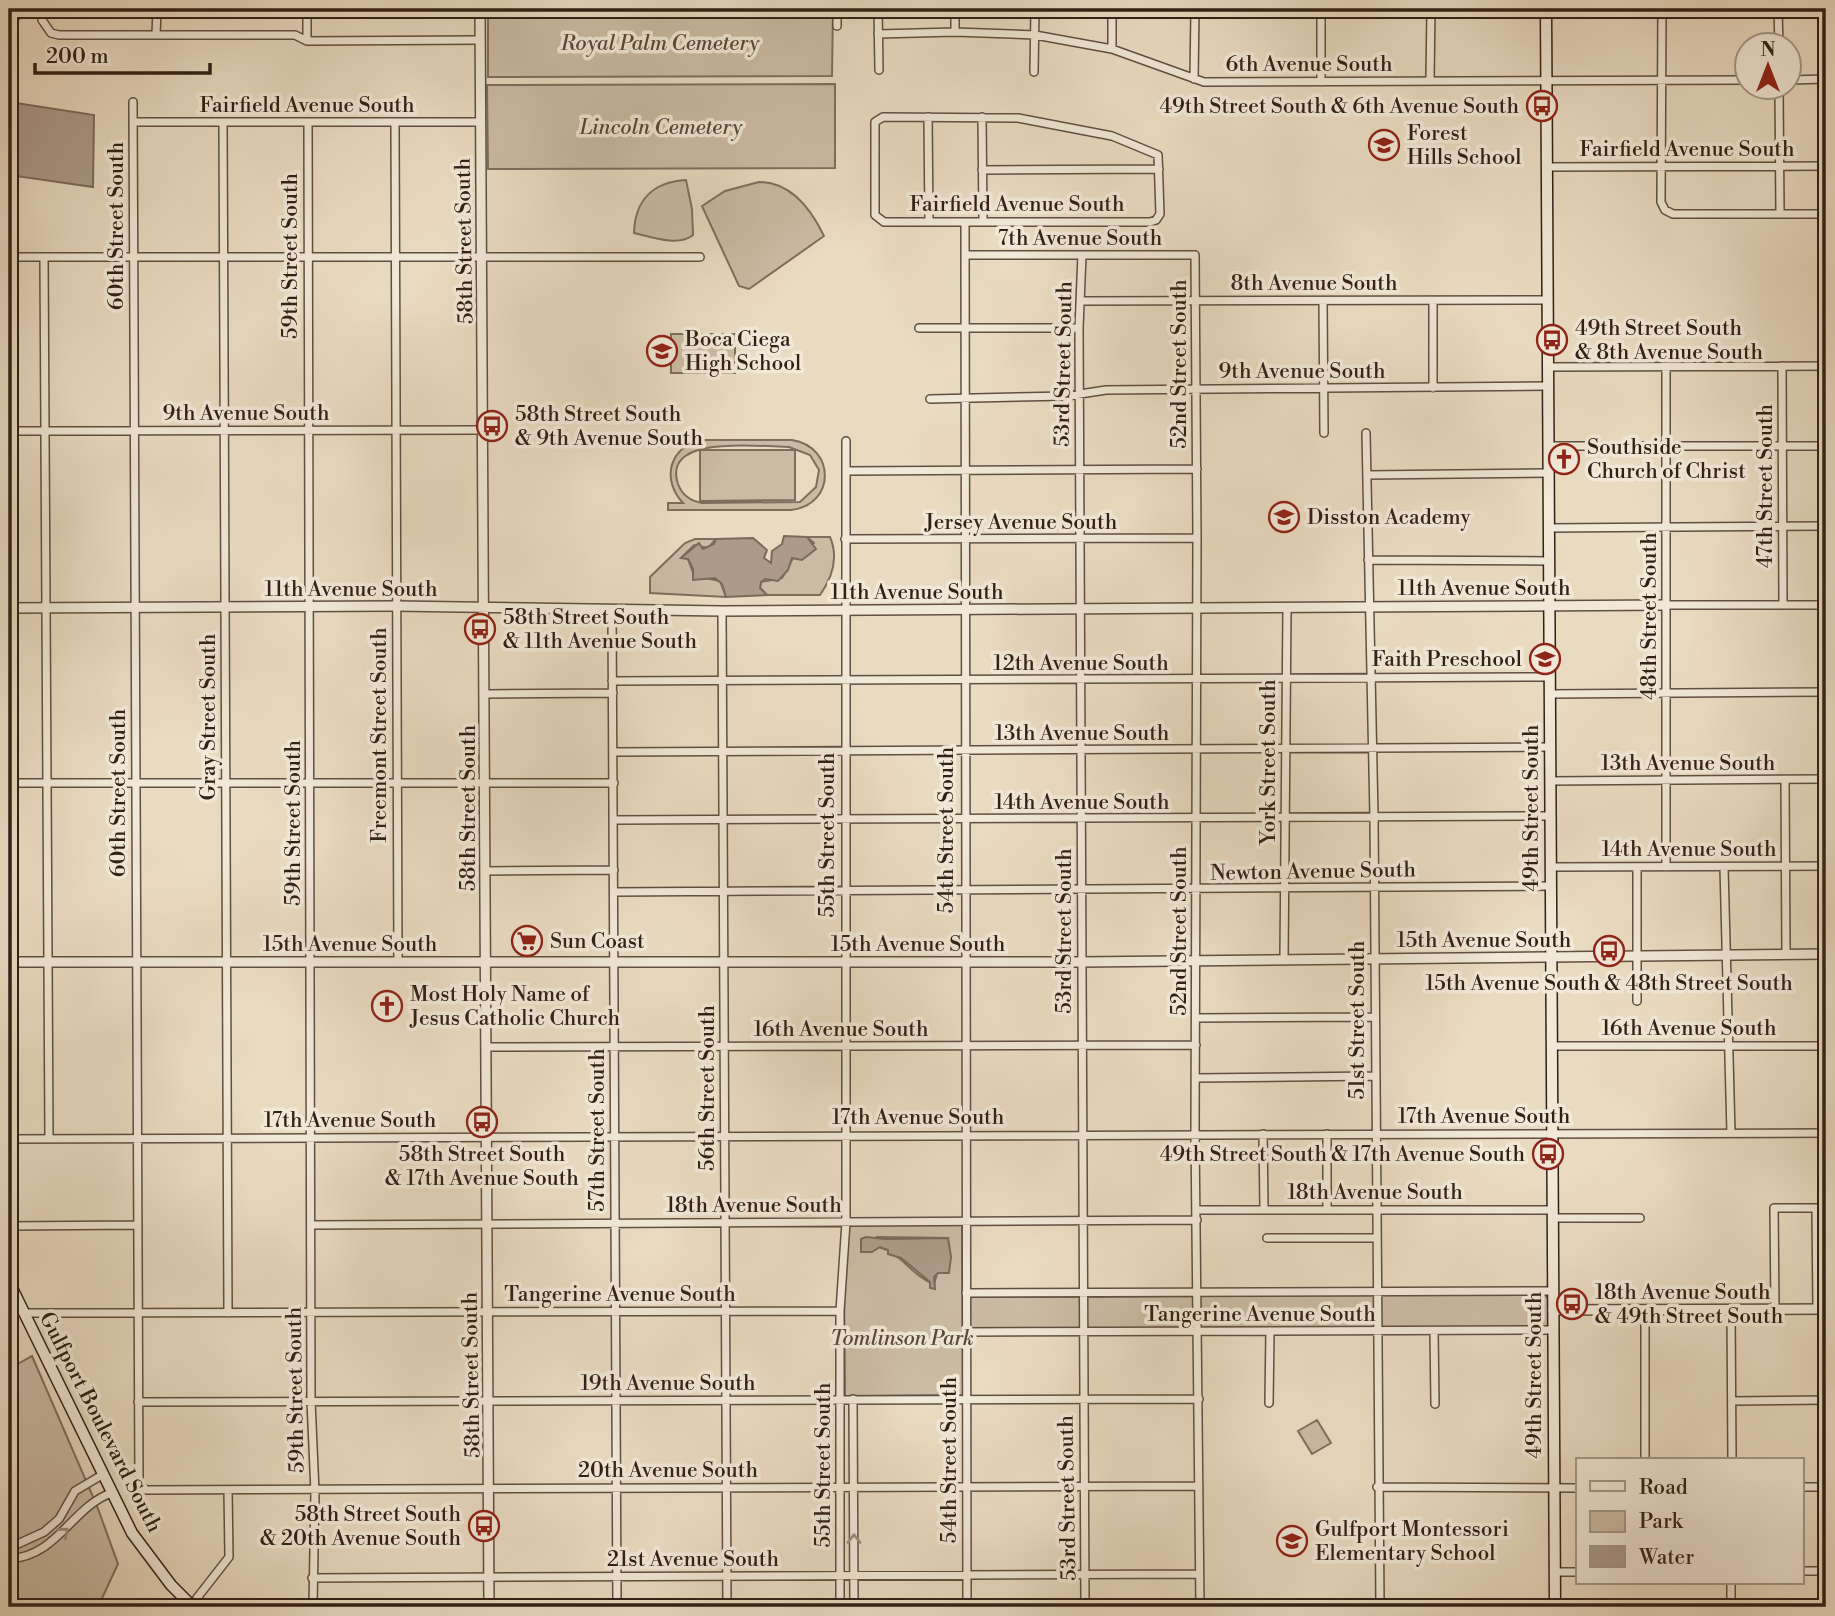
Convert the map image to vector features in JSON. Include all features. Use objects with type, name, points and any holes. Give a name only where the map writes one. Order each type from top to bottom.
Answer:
[{"type":"main road","name":"49th Street South","points":[[1546,9],[1555,1607]]},
{"type":"main road","name":"Gulfport Boulevard South","points":[[9,1282],[132,1533],[171,1586],[194,1607]]},
{"type":"street","points":[[45,9],[42,20],[51,33],[59,35],[295,35],[307,41],[480,40]]},
{"type":"street","points":[[156,35],[157,9]]},
{"type":"street","points":[[307,9],[307,41]]},
{"type":"street","name":"58th Street South","points":[[480,9],[485,960],[489,1136],[489,1607]]},
{"type":"street","points":[[837,9],[837,26]]},
{"type":"street","points":[[878,9],[879,70]]},
{"type":"street","points":[[955,9],[955,32]]},
{"type":"street","points":[[1034,72],[1035,9]]},
{"type":"street","points":[[1112,9],[1112,49]]},
{"type":"street","points":[[1194,79],[1195,9]]},
{"type":"street","points":[[1321,9],[1321,82]]},
{"type":"street","points":[[1430,80],[1431,9]]},
{"type":"street","points":[[1662,9],[1661,202],[1665,210],[1673,214],[1826,214]]},
{"type":"street","points":[[1778,9],[1779,32]]},
{"type":"street","name":"6th Avenue South","points":[[878,34],[955,32],[1035,35],[1112,49],[1194,79],[1321,82],[1734,80]]},
{"type":"street","points":[[1804,80],[1826,79]]},
{"type":"street","name":"60th Street South","points":[[133,102],[139,1484]]},
{"type":"street","points":[[1779,102],[1780,214]]},
{"type":"street","points":[[929,222],[928,117],[1018,118],[1112,135],[1158,155],[1159,169],[982,170]]},
{"type":"street","name":"Fairfield Avenue South","points":[[928,117],[879,118],[875,122],[877,219],[929,222],[1156,220],[1160,214],[1159,169]]},
{"type":"street","points":[[982,117],[983,221]]},
{"type":"street","name":"Fairfield Avenue South","points":[[133,122],[480,122]]},
{"type":"street","name":"Gray Street South","points":[[223,122],[228,1313]]},
{"type":"street","name":"59th Street South","points":[[308,122],[311,1401],[315,1492],[313,1607]]},
{"type":"street","name":"Freemont Street South","points":[[395,123],[398,961]]},
{"type":"street","name":"Fairfield Avenue South","points":[[1547,167],[1826,166]]},
{"type":"street","name":"54th Street South","points":[[965,222],[963,890],[967,1607]]},
{"type":"street","name":"7th Avenue South","points":[[965,255],[1195,255]]},
{"type":"street","name":"53rd Street South","points":[[1082,255],[1079,328],[1082,819],[1080,962],[1085,1220],[1085,1607]]},
{"type":"street","name":"52nd Street South","points":[[1195,255],[1198,538],[1195,1134],[1199,1607]]},
{"type":"street","points":[[9,257],[700,257]]},
{"type":"street","points":[[44,257],[49,1139]]},
{"type":"street","name":"8th Avenue South","points":[[1081,301],[1548,300]]},
{"type":"street","points":[[1323,301],[1324,433]]},
{"type":"street","points":[[1433,301],[1433,388]]},
{"type":"street","points":[[919,328],[1079,328]]},
{"type":"street","name":"48th Street South","points":[[1666,366],[1666,867]]},
{"type":"street","name":"47th Street South","points":[[1782,366],[1783,605]]},
{"type":"street","points":[[1548,368],[1826,366]]},
{"type":"street","name":"9th Avenue South","points":[[930,399],[1197,388],[1548,386]]},
{"type":"street","name":"9th Avenue South","points":[[9,431],[484,430]]},
{"type":"street","name":"51st Street South","points":[[1366,433],[1374,817],[1374,1133],[1380,1607]]},
{"type":"street","name":"55th Street South","points":[[840,1607],[842,1399],[839,1311],[846,1222],[846,441]]},
{"type":"street","points":[[1549,446],[1826,446]]},
{"type":"street","points":[[846,471],[1197,469]]},
{"type":"street","points":[[1367,475],[1549,473]]},
{"type":"street","points":[[1549,528],[1826,526]]},
{"type":"street","name":"Jersey Avenue South","points":[[845,539],[1198,538]]},
{"type":"street","points":[[1368,560],[1549,561]]},
{"type":"street","name":"11th Avenue South","points":[[9,608],[396,606],[722,611],[964,611],[1826,605]]},
{"type":"street","name":"York Street South","points":[[1284,959],[1287,608]]},
{"type":"street","name":"57th Street South","points":[[612,610],[617,1607]]},
{"type":"street","name":"56th Street South","points":[[722,611],[727,1607]]},
{"type":"street","name":"12th Avenue South","points":[[612,681],[1550,677]]},
{"type":"street","points":[[1550,695],[1826,692]]},
{"type":"street","points":[[485,694],[613,693]]},
{"type":"street","name":"13th Avenue South","points":[[613,752],[1550,747]]},
{"type":"street","name":"13th Avenue South","points":[[1550,781],[1826,779]]},
{"type":"street","points":[[1785,780],[1786,955]]},
{"type":"street","points":[[9,783],[614,783]]},
{"type":"street","name":"14th Avenue South","points":[[614,820],[1550,816]]},
{"type":"street","name":"14th Avenue South","points":[[1551,867],[1826,866]]},
{"type":"street","points":[[1637,867],[1637,1001]]},
{"type":"street","points":[[1724,867],[1731,1133]]},
{"type":"street","points":[[485,870],[614,870]]},
{"type":"street","name":"Newton Avenue South","points":[[614,892],[1551,886]]},
{"type":"street","name":"15th Avenue South","points":[[9,962],[1080,962],[1826,954]]},
{"type":"street","points":[[1197,1018],[1374,1017]]},
{"type":"street","name":"16th Avenue South","points":[[486,1047],[1196,1045]]},
{"type":"street","name":"16th Avenue South","points":[[1552,1046],[1826,1046]]},
{"type":"street","points":[[1195,1078],[1374,1076]]},
{"type":"street","name":"17th Avenue South","points":[[9,1139],[846,1134],[1826,1133]]},
{"type":"street","points":[[1263,1134],[1264,1209]]},
{"type":"street","points":[[1327,1134],[1327,1210]]},
{"type":"street","points":[[1775,1309],[1774,1208],[1826,1208]]},
{"type":"street","points":[[1553,1310],[1822,1309],[1816,1208]]},
{"type":"street","name":"18th Avenue South","points":[[1196,1210],[1553,1214],[1640,1219]]},
{"type":"street","name":"18th Avenue South","points":[[311,1225],[1197,1220]]},
{"type":"street","points":[[9,1226],[137,1225]]},
{"type":"street","points":[[1267,1238],[1376,1238]]},
{"type":"street","name":"Tangerine Avenue South","points":[[966,1293],[1553,1292]]},
{"type":"street","points":[[1731,1309],[1732,1458]]},
{"type":"street","points":[[1645,1310],[1645,1458]]},
{"type":"street","name":"Tangerine Avenue South","points":[[24,1313],[839,1311]]},
{"type":"street","name":"Tangerine Avenue South","points":[[966,1332],[1553,1330]]},
{"type":"street","points":[[1269,1403],[1270,1331]]},
{"type":"street","points":[[1434,1331],[1435,1404]]},
{"type":"street","name":"55th Street South","points":[[853,1399],[854,1607]]},
{"type":"street","name":"19th Avenue South","points":[[138,1402],[1199,1399]]},
{"type":"street","points":[[1732,1401],[1826,1401]]},
{"type":"street","points":[[9,1548],[38,1538],[59,1519],[75,1492],[102,1475]]},
{"type":"street","name":"20th Avenue South","points":[[139,1484],[146,1490],[315,1492],[616,1487],[1199,1486]]},
{"type":"street","points":[[1377,1487],[1576,1488]]},
{"type":"street","points":[[1804,1487],[1826,1487]]},
{"type":"street","points":[[194,1607],[197,1598],[229,1557],[229,1490]]},
{"type":"street","points":[[9,1559],[44,1548],[74,1523],[89,1503],[111,1493]]},
{"type":"street","points":[[21,1544],[38,1538]]},
{"type":"street","points":[[1804,1571],[1826,1571]]},
{"type":"street","points":[[1554,1572],[1576,1572]]},
{"type":"street","name":"21st Avenue South","points":[[312,1577],[1199,1574]]},
{"type":"street","points":[[1731,1584],[1731,1607]]},
{"type":"green space","name":"Royal Palm Cemetery","points":[[488,9],[833,9],[832,76],[488,77]]},
{"type":"green space","name":"Lincoln Cemetery","points":[[835,84],[835,168],[488,169],[487,85]]},
{"type":"green space","points":[[686,180],[692,209],[693,235],[687,239],[673,241],[634,233],[638,211],[648,195],[664,184]]},
{"type":"green space","points":[[759,182],[781,187],[799,199],[824,236],[749,289],[739,286],[702,206],[725,191]]},
{"type":"green space","points":[[671,334],[735,334],[735,373],[671,373]]},
{"type":"green space","points":[[702,440],[792,440],[806,445],[817,453],[823,464],[823,488],[806,506],[791,510],[668,510],[668,503],[683,503],[672,484],[672,465],[682,449]],"holes":[[[717,446],[789,447],[810,455],[819,470],[816,487],[800,502],[702,503],[687,497],[678,484],[677,468],[685,457]]]},
{"type":"green space","points":[[700,450],[795,450],[795,500],[700,501]]},
{"type":"green space","points":[[807,537],[830,537],[833,545],[833,568],[820,595],[767,595],[760,588],[761,582],[782,578],[793,558],[798,559],[814,543]]},
{"type":"green space","points":[[695,539],[716,539],[708,548],[694,545],[682,557],[688,559],[694,576],[720,581],[726,597],[650,593],[650,577],[685,543]]},
{"type":"green space","name":"Tomlinson Park","points":[[849,1225],[962,1225],[963,1395],[845,1396],[844,1281]],"holes":[[[877,1237],[948,1238],[934,1284],[919,1276],[894,1254],[879,1247]]]},
{"type":"green space","points":[[1374,1295],[1374,1327],[1201,1327],[1200,1296]]},
{"type":"green space","points":[[1380,1295],[1545,1295],[1550,1301],[1550,1323],[1546,1327],[1380,1327]]},
{"type":"green space","points":[[1194,1296],[1195,1327],[1087,1329],[1087,1297]]},
{"type":"green space","points":[[969,1297],[1081,1297],[1081,1329],[969,1329]]},
{"type":"green space","points":[[32,1356],[97,1506],[118,1564],[98,1607],[9,1607],[9,1369]]},
{"type":"green space","points":[[1317,1420],[1331,1443],[1312,1454],[1298,1431]]},
{"type":"water","points":[[9,104],[94,115],[93,187],[9,175]]},
{"type":"water","points":[[784,536],[807,537],[816,549],[802,560],[792,558],[788,570],[778,581],[765,579],[761,582],[760,588],[767,595],[726,597],[722,584],[715,578],[693,580],[693,569],[688,559],[681,558],[699,543],[703,549],[714,544],[716,539],[753,538],[767,550],[764,558],[771,563],[772,551],[782,544]]},
{"type":"water","points":[[948,1238],[951,1257],[949,1273],[938,1273],[934,1277],[935,1289],[930,1288],[930,1282],[901,1258],[888,1254],[888,1250],[880,1247],[872,1252],[861,1252],[861,1239]]},
{"type":"waterway","points":[[9,33],[27,9]]},
{"type":"tunnel","points":[[32,1543],[39,1539]]},
{"type":"place","name":"49th Street South & 6th Avenue South","points":[[1542,106]]},
{"type":"place","name":"Forest Hills School","points":[[1384,145]]},
{"type":"place","name":"49th Street South & 8th Avenue South","points":[[1552,340]]},
{"type":"place","name":"Boca Ciega High School","points":[[662,351]]},
{"type":"place","name":"58th Street South & 9th Avenue South","points":[[492,426]]},
{"type":"place","name":"Southside Church of Christ","points":[[1564,459]]},
{"type":"place","name":"Disston Academy","points":[[1284,517]]},
{"type":"place","name":"58th Street South & 11th Avenue South","points":[[480,629]]},
{"type":"place","name":"Faith Preschool","points":[[1545,659]]},
{"type":"place","name":"Sun Coast","points":[[527,941]]},
{"type":"place","name":"15th Avenue South & 48th Street South","points":[[1609,951]]},
{"type":"place","name":"Most Holy Name of Jesus Catholic Church","points":[[387,1006]]},
{"type":"place","name":"58th Street South & 17th Avenue South","points":[[482,1122]]},
{"type":"place","name":"49th Street South & 17th Avenue South","points":[[1548,1154]]},
{"type":"place","name":"18th Avenue South & 49th Street South","points":[[1572,1304]]},
{"type":"place","name":"58th Street South & 20th Avenue South","points":[[484,1526]]},
{"type":"place","name":"Gulfport Montessori Elementary School","points":[[1292,1541]]}]
